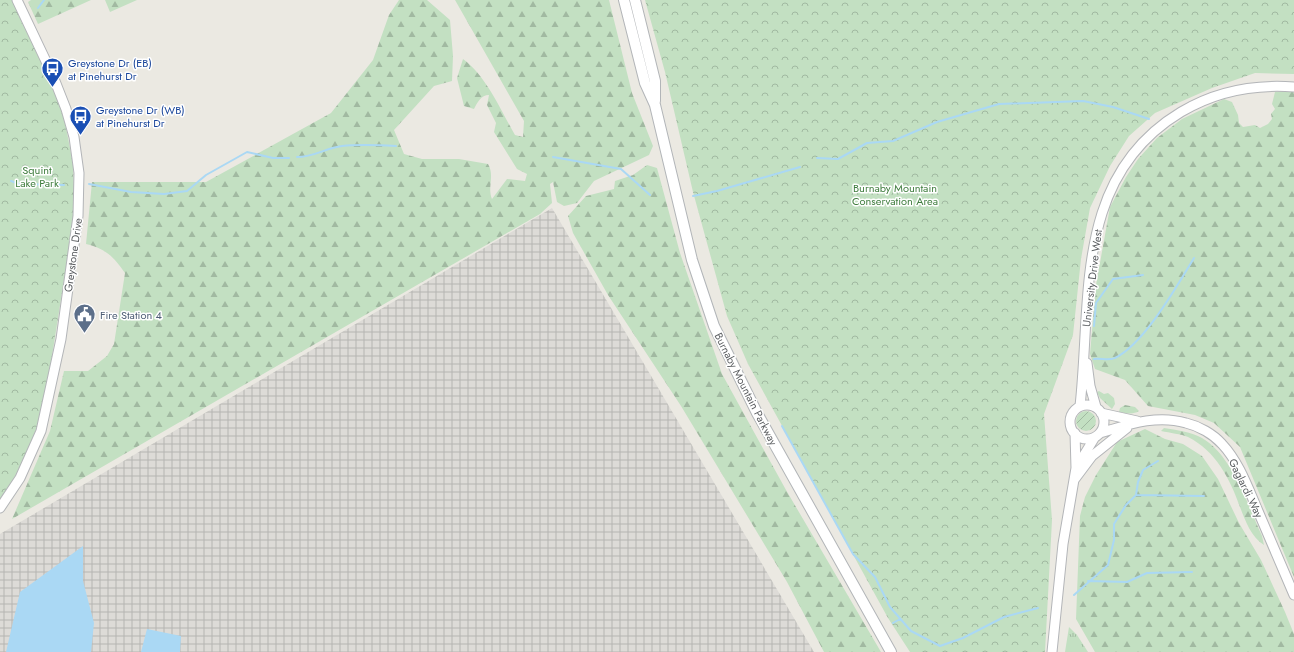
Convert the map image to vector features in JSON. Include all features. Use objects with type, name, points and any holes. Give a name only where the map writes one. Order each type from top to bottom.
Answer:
[{"type":"main road","name":"Burnaby Mountain Parkway","points":[[624,0],[645,83],[654,105],[692,260],[714,326],[754,407],[891,652]]},
{"type":"main road","name":"Burnaby Mountain Parkway","points":[[635,0],[655,81],[654,105]]},
{"type":"street","name":"Greystone Drive","points":[[0,508],[20,478],[41,431],[61,339],[78,216],[79,173],[74,136],[66,109],[17,0]]},
{"type":"street","name":"University Drive West","points":[[1080,406],[1086,324],[1096,232],[1107,196],[1126,163],[1154,132],[1196,103],[1214,95],[1238,89],[1257,86],[1294,87]]},
{"type":"street","name":"University Drive West","points":[[1084,352],[1087,360],[1090,386],[1099,410]]},
{"type":"street","points":[[1076,468],[1097,435],[1104,424],[1099,410],[1088,404],[1080,406],[1072,413],[1070,418],[1070,424],[1075,433],[1084,439],[1097,435]]},
{"type":"street","name":"Gaglardi Way","points":[[1099,410],[1138,421]]},
{"type":"street","name":"Gaglardi Way","points":[[1097,435],[1138,421],[1155,420],[1186,422],[1208,433],[1222,444],[1234,460],[1242,475],[1294,595]]},
{"type":"street","points":[[1072,483],[1092,456],[1106,443],[1138,421]]},
{"type":"street","points":[[1052,652],[1064,538],[1072,483],[1076,468],[1075,433]]},
{"type":"shaded area","points":[[552,208],[814,652],[0,652],[0,534]]},
{"type":"green space","name":"Squint Lake Park","points":[[0,0],[12,0],[55,92],[64,117],[73,164],[75,210],[44,407],[26,457],[0,502]]},
{"type":"green space","points":[[31,0],[91,0],[38,24],[28,2]]},
{"type":"green space","points":[[105,0],[137,0],[110,12]]},
{"type":"green space","points":[[399,0],[427,0],[450,20],[453,56],[452,81],[434,86],[394,130],[404,154],[422,159],[459,159],[488,164],[491,173],[490,190],[492,199],[507,179],[525,181],[527,174],[517,169],[494,132],[496,123],[487,105],[489,95],[482,98],[474,109],[464,106],[457,78],[463,59],[472,66],[486,84],[515,135],[523,137],[524,121],[455,0],[609,0],[632,93],[653,146],[649,155],[594,181],[577,203],[564,206],[557,202],[553,182],[550,184],[552,203],[540,214],[12,519],[50,431],[64,371],[88,371],[107,356],[114,344],[125,273],[117,262],[104,251],[86,244],[92,182],[206,182],[331,113],[373,60],[389,15]]},
{"type":"green space","name":"Burnaby Mountain Conservation Area","points":[[645,0],[1294,0],[1294,74],[1255,73],[1212,88],[1155,113],[1129,136],[1110,166],[1090,208],[1081,259],[1073,335],[1044,414],[1052,520],[1045,652],[910,652],[888,618],[748,364],[727,316],[693,192],[665,72]]},
{"type":"green space","points":[[1294,90],[1294,577],[1240,447],[1214,423],[1195,415],[1148,406],[1125,380],[1095,369],[1090,354],[1096,285],[1110,207],[1126,177],[1138,159],[1157,138],[1182,119],[1224,99],[1232,102],[1238,115],[1239,123],[1243,127],[1255,125],[1260,128],[1268,124],[1272,119],[1271,114],[1275,109],[1272,104],[1275,92]]},
{"type":"green space","points":[[647,165],[657,168],[680,253],[722,374],[786,490],[881,652],[824,652],[787,582],[681,406],[608,295],[573,233],[568,216],[586,196],[614,189],[615,181],[633,175]]},
{"type":"green space","points":[[1099,391],[1104,394],[1108,393],[1114,398],[1115,404],[1112,409],[1100,398],[1097,392]]},
{"type":"green space","points":[[1125,405],[1135,407],[1139,411],[1132,413],[1119,412],[1120,408]]},
{"type":"green space","points":[[1086,411],[1093,414],[1096,421],[1093,428],[1086,431],[1079,428],[1076,421],[1079,414]]},
{"type":"green space","points":[[1164,428],[1194,434],[1213,446],[1231,469],[1238,482],[1262,536],[1264,545],[1255,538],[1249,528],[1227,476],[1214,458],[1207,450],[1188,437],[1161,431]]},
{"type":"green space","points":[[1145,429],[1165,439],[1183,444],[1202,456],[1218,479],[1239,523],[1261,560],[1285,612],[1294,634],[1294,652],[1095,652],[1076,619],[1080,516],[1085,497],[1096,475],[1117,442]]},
{"type":"green space","points":[[1069,627],[1077,635],[1088,652],[1065,652]]},
{"type":"water","points":[[83,546],[83,581],[94,623],[91,652],[6,652],[20,592]]},
{"type":"water","points":[[147,629],[181,636],[180,652],[141,652]]},
{"type":"waterway","points":[[38,8],[44,0]]},
{"type":"waterway","points":[[817,158],[838,159],[867,143],[893,141],[937,122],[999,104],[1083,101],[1113,107],[1149,119]]},
{"type":"waterway","points":[[297,157],[309,156],[342,146],[396,146]]},
{"type":"waterway","points":[[89,184],[131,192],[164,194],[187,191],[206,175],[247,152],[273,158],[289,158]]},
{"type":"waterway","points":[[553,157],[621,169],[650,195]]},
{"type":"waterway","points":[[693,196],[717,191],[800,167]]},
{"type":"waterway","points":[[11,181],[19,184],[64,185]]},
{"type":"waterway","points":[[1094,359],[1115,358],[1126,351],[1137,340],[1159,313],[1194,258]]},
{"type":"waterway","points":[[1094,326],[1096,303],[1113,279],[1143,275]]},
{"type":"waterway","points":[[782,426],[853,554],[875,577],[890,607],[911,631],[940,646],[963,638],[1004,617],[1038,608]]},
{"type":"waterway","points":[[1074,595],[1108,565],[1114,540],[1114,524],[1126,505],[1136,495],[1138,482],[1143,470],[1158,461]]},
{"type":"waterway","points":[[1136,495],[1204,496]]},
{"type":"waterway","points":[[1088,581],[1127,582],[1147,573],[1192,572]]},
{"type":"waterway","points":[[893,623],[900,619]]},
{"type":"place","name":"Greystone Dr (EB) at Pinehurst Dr","points":[[53,88]]},
{"type":"place","name":"Greystone Dr (WB) at Pinehurst Dr","points":[[80,136]]},
{"type":"place","name":"Fire Station 4","points":[[84,334]]}]
